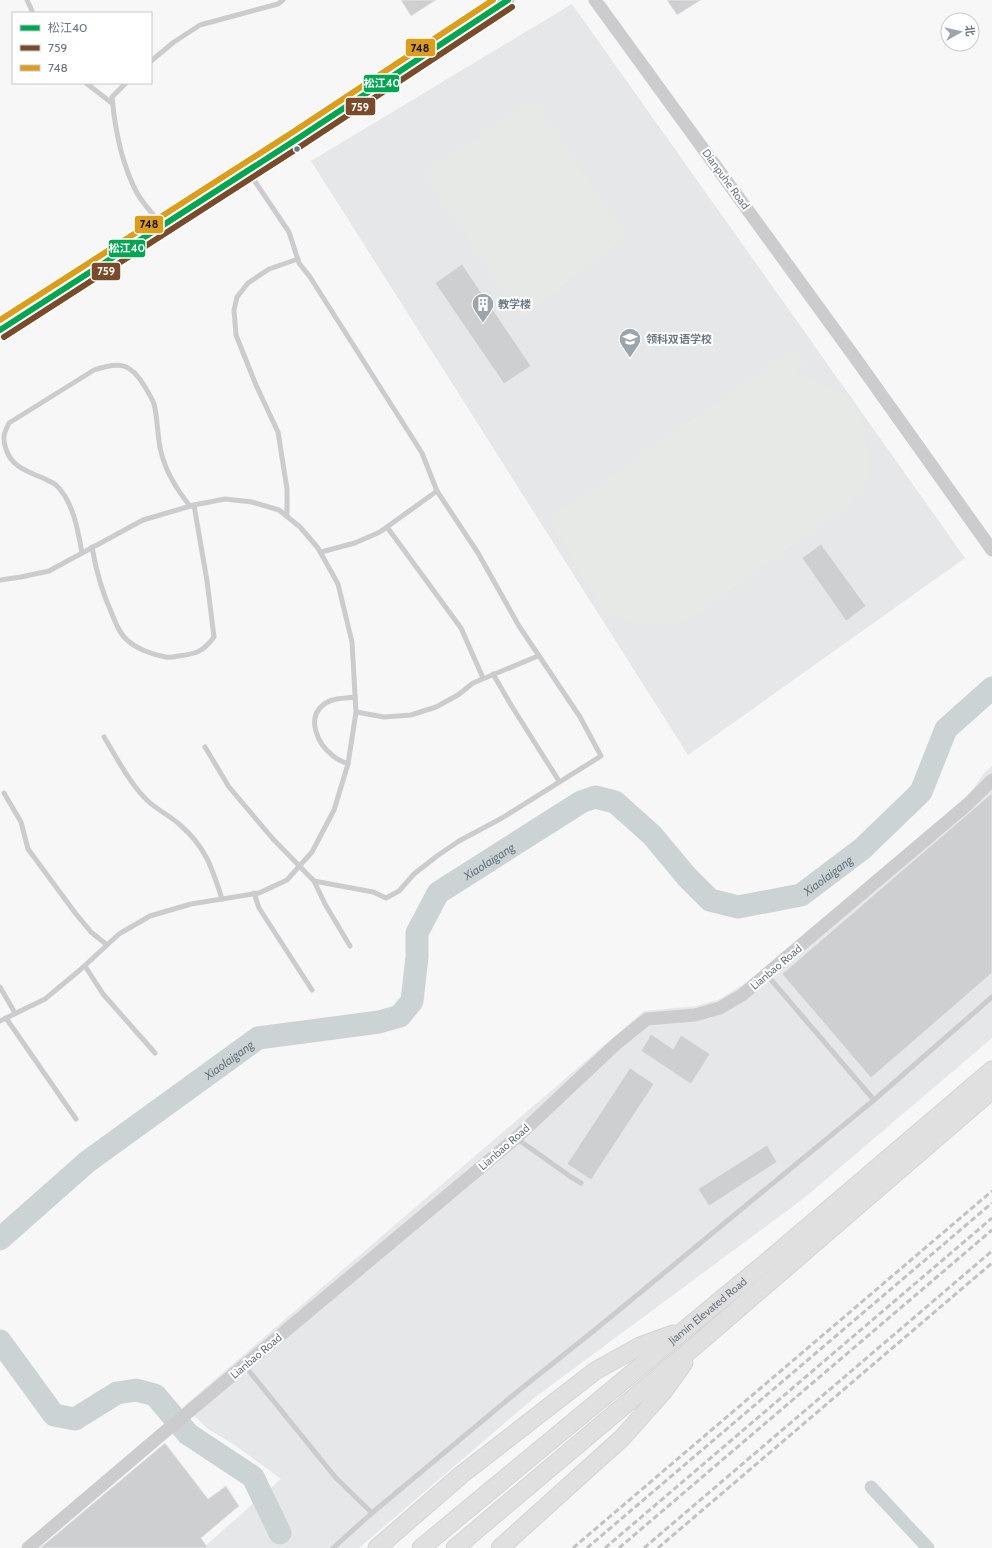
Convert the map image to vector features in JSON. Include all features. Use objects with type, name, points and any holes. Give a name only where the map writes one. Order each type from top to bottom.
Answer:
[{"type":"highway","name":"Jiamin Elevated Road","points":[[421,1548],[775,1255],[992,1070]]},
{"type":"highway","name":"Jiamin Elevated Road","points":[[455,1548],[702,1340],[992,1090]]},
{"type":"highway","points":[[377,1548],[461,1475],[595,1371],[640,1346],[686,1329]]},
{"type":"highway","points":[[500,1548],[622,1438],[663,1392],[702,1340]]},
{"type":"street","points":[[0,330],[247,171],[508,0]]},
{"type":"street","name":"Dianpuhe Road","points":[[595,0],[856,359],[992,550]]},
{"type":"street","name":"Lianbao Road","points":[[28,1548],[516,1138],[616,1044],[647,1019],[695,1015],[720,1008],[742,995],[969,803],[992,780]]},
{"type":"lane","points":[[27,0],[33,12]]},
{"type":"lane","points":[[152,60],[174,42],[200,25],[278,4],[283,0]]},
{"type":"lane","points":[[87,84],[113,104]]},
{"type":"lane","points":[[125,84],[112,97],[115,123],[122,158],[137,194],[162,226]]},
{"type":"lane","points":[[247,171],[290,232],[299,263],[310,277],[422,453],[437,491],[478,553],[519,626],[580,717],[601,756],[502,818],[460,841],[437,856],[414,874],[399,891],[386,898],[373,892],[314,881]]},
{"type":"lane","points":[[287,516],[287,489],[278,432],[244,357],[236,335],[234,310],[238,297],[248,283],[269,270],[298,259]]},
{"type":"lane","points":[[82,552],[77,526],[70,506],[55,484],[18,467],[8,457],[4,434],[9,423],[94,370],[109,365],[118,364],[131,369],[141,381],[154,402],[161,452],[177,490],[192,505],[207,581],[214,637],[206,648],[194,654],[168,658],[134,645],[125,638],[116,623],[103,594],[96,570],[92,547]]},
{"type":"lane","points":[[321,552],[355,543],[380,532],[437,491]]},
{"type":"lane","points":[[0,580],[48,571],[143,520],[192,505],[225,499],[245,501],[279,510],[300,527],[321,552],[338,584],[352,642],[356,712],[348,764],[334,810],[312,852],[286,880],[259,893],[191,904],[150,916],[119,934],[85,966],[45,999],[0,1021]]},
{"type":"lane","points":[[387,527],[461,628],[483,678]]},
{"type":"lane","points":[[356,712],[384,717],[411,715],[436,707],[458,695],[473,683],[483,678],[538,656]]},
{"type":"lane","points":[[493,674],[560,781]]},
{"type":"lane","points":[[348,764],[333,756],[321,744],[314,728],[316,713],[323,704],[338,699],[355,697]]},
{"type":"lane","points":[[104,737],[138,790],[150,803],[174,820],[196,839],[210,863],[222,899]]},
{"type":"lane","points":[[205,747],[228,787],[273,839],[314,881],[325,904],[350,946]]},
{"type":"lane","points":[[4,794],[21,822],[28,849],[76,914],[91,932],[107,945]]},
{"type":"lane","points":[[254,894],[259,908],[312,990]]},
{"type":"lane","points":[[85,966],[103,994],[155,1053]]},
{"type":"lane","points":[[767,975],[874,1100]]},
{"type":"lane","points":[[0,987],[15,1013]]},
{"type":"lane","points":[[333,1548],[372,1513],[517,1392],[874,1100],[992,997]]},
{"type":"lane","points":[[6,1018],[76,1119]]},
{"type":"lane","points":[[516,1138],[581,1183]]},
{"type":"lane","points":[[244,1366],[336,1478],[372,1513]]},
{"type":"shaded area","name":"领科双语学校","points":[[572,4],[965,558],[688,755],[311,161]]},
{"type":"shaded area","points":[[533,100],[626,236],[522,318],[423,174]]},
{"type":"shaded area","points":[[795,348],[805,362],[791,374],[818,381],[843,395],[850,401],[863,423],[869,464],[868,475],[851,504],[685,622],[637,624],[604,613],[550,519]]},
{"type":"shaded area","points":[[992,766],[992,1038],[803,1199],[534,1398],[359,1548],[203,1548],[281,1479],[236,1446],[208,1429],[184,1406],[644,1011],[696,1006],[718,1000],[747,982],[967,798],[984,773]]},
{"type":"building","points":[[401,0],[436,0],[411,16]]},
{"type":"building","points":[[667,0],[701,0],[677,15]]},
{"type":"building","name":"教学楼","points":[[462,264],[531,366],[504,384],[435,283]]},
{"type":"building","points":[[821,544],[866,606],[846,621],[802,558]]},
{"type":"building","points":[[992,793],[992,973],[871,1078],[782,974]]},
{"type":"building","points":[[651,1034],[673,1049],[681,1035],[710,1054],[691,1084],[641,1051]]},
{"type":"building","points":[[630,1068],[654,1084],[591,1180],[567,1164]]},
{"type":"building","points":[[767,1145],[777,1162],[709,1206],[698,1189]]},
{"type":"building","points":[[165,1443],[208,1499],[226,1486],[239,1506],[201,1538],[208,1548],[40,1548]]},
{"type":"waterway","name":"Xiaolaigang","points":[[0,1239],[87,1162],[258,1038],[379,1022],[400,1016],[412,1001],[417,957],[417,933],[438,893],[581,802],[595,797],[615,802],[652,835],[687,877],[710,900],[738,907],[801,895],[862,849],[921,792],[946,729],[992,688]]},
{"type":"waterway","points":[[0,1341],[54,1415],[75,1419],[117,1393],[136,1390],[155,1395],[188,1434],[253,1477],[280,1533]]},
{"type":"waterway","points":[[871,1487],[928,1548]]},
{"type":"railway","points":[[573,1548],[992,1191]]},
{"type":"railway","points":[[587,1548],[992,1203]]},
{"type":"railway","points":[[605,1548],[992,1218]]},
{"type":"railway","points":[[619,1548],[992,1230]]},
{"type":"railway","points":[[644,1548],[992,1251]]},
{"type":"railway","points":[[658,1548],[992,1263]]},
{"type":"transit line","name":"748","points":[[0,320],[290,134],[493,0]]},
{"type":"transit line","name":"松江40","points":[[0,330],[294,141],[508,0]]},
{"type":"transit line","name":"759","points":[[4,337],[298,148],[512,7]]},
{"type":"place","name":"教学楼","points":[[483,324]]},
{"type":"place","name":"领科双语学校","points":[[630,358]]}]
